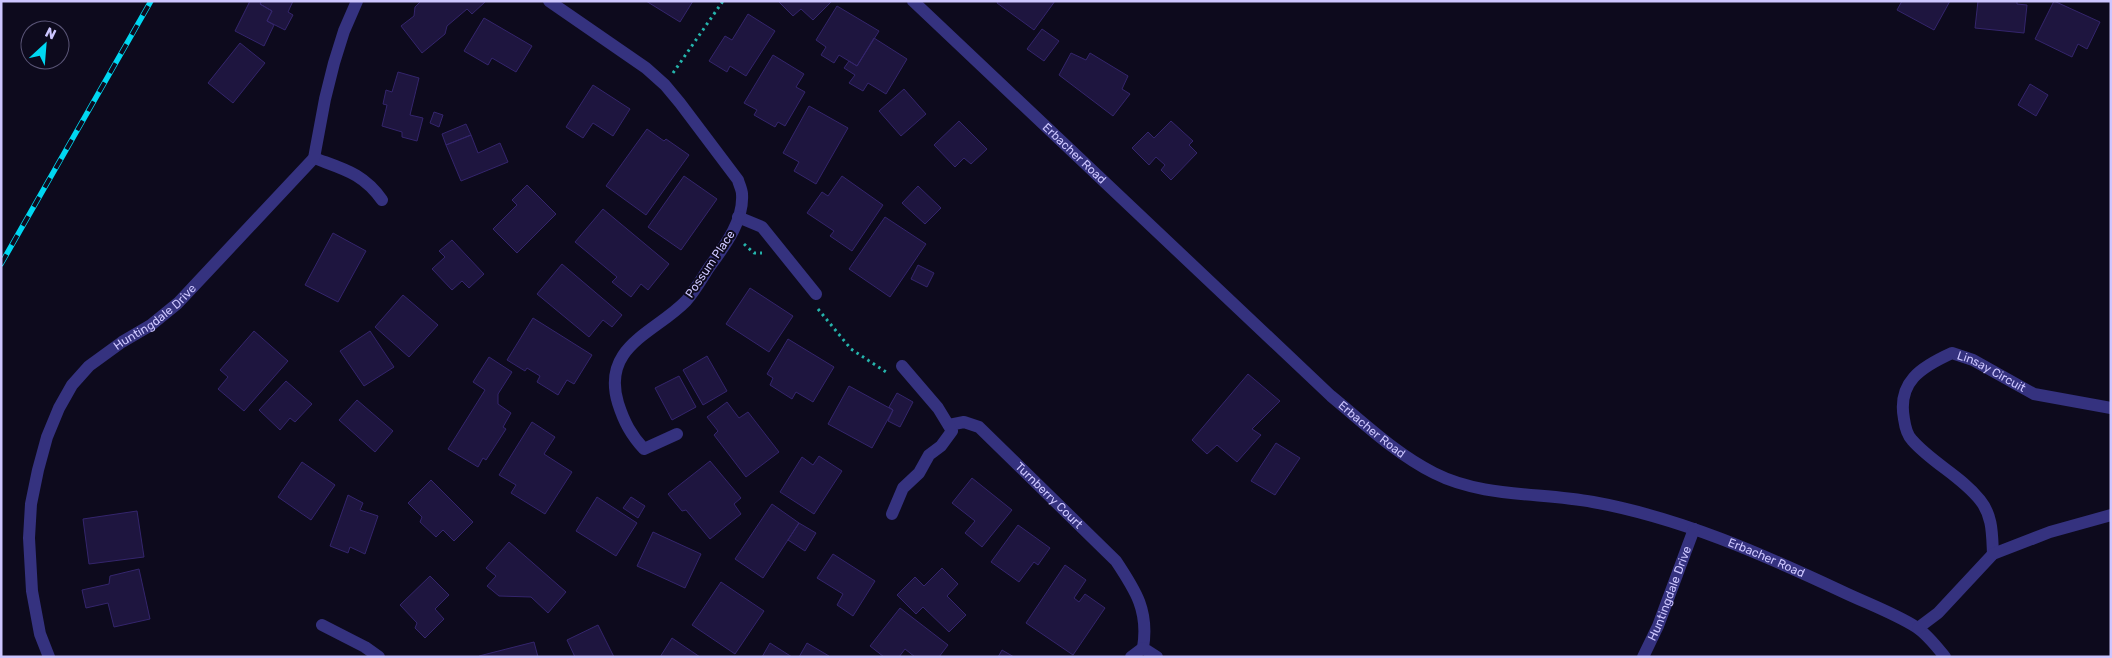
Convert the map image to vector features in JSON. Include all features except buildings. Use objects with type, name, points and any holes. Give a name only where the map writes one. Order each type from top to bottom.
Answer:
[{"type":"street","points":[[357,1],[344,31],[334,63],[314,158],[358,175],[372,186],[382,200]]},
{"type":"street","name":"Possum Place","points":[[549,1],[599,37],[632,56],[665,85],[738,180],[742,194],[738,217],[732,234],[687,300],[634,341],[624,353],[617,368],[617,398],[632,436],[644,449],[677,434]]},
{"type":"street","name":"Erbacher Road","points":[[913,1],[1331,396],[1404,454],[1435,474],[1470,486],[1529,496],[1592,502],[1663,518],[1694,529],[1774,559],[1918,628],[1945,657]]},
{"type":"street","name":"Huntingdale Drive","points":[[49,657],[40,634],[32,591],[29,538],[31,504],[38,470],[47,437],[59,408],[72,386],[89,366],[122,342],[151,325],[178,304],[314,158]]},
{"type":"street","points":[[738,217],[762,227],[816,294]]},
{"type":"street","name":"Linsay Circuit","points":[[1993,554],[1991,520],[1981,501],[1958,477],[1924,452],[1910,438],[1902,406],[1909,380],[1930,363],[1952,353],[1973,360],[2034,394],[2111,408]]},
{"type":"street","points":[[892,514],[903,488],[919,473],[929,455],[941,446],[952,431],[938,408],[902,366]]},
{"type":"street","name":"Turnberry Court","points":[[949,425],[964,422],[979,427],[1116,561],[1130,582],[1144,612],[1146,634],[1143,648]]},
{"type":"street","points":[[1918,628],[1938,613],[1993,554],[2050,532],[2111,515]]},
{"type":"street","name":"Huntingdale Drive","points":[[1643,657],[1658,626],[1694,529]]},
{"type":"street","points":[[322,625],[365,647],[379,657]]},
{"type":"street","points":[[1131,657],[1143,648],[1157,657]]},
{"type":"path","points":[[665,85],[723,1]]},
{"type":"railway","points":[[1,264],[151,1]]}]
